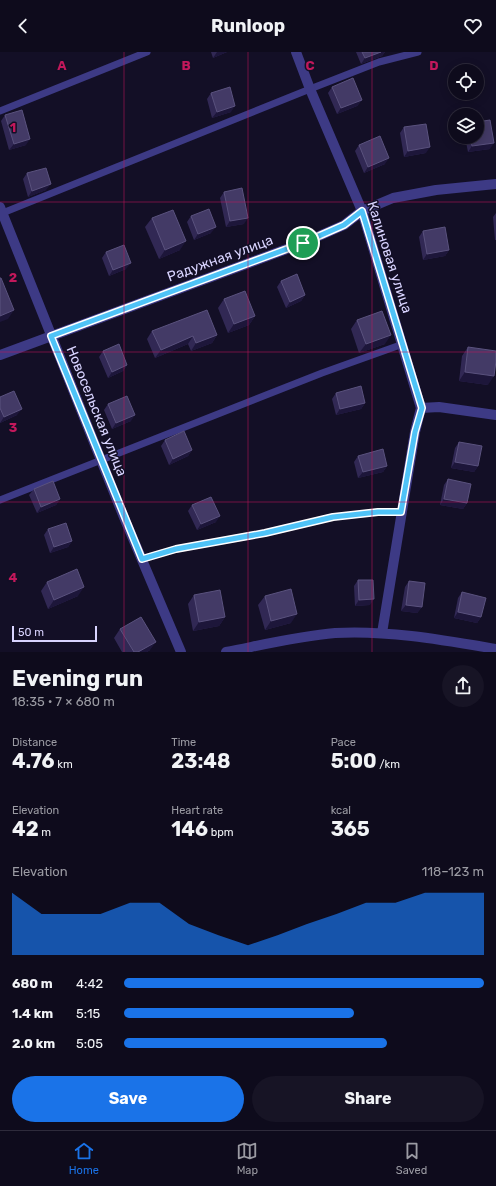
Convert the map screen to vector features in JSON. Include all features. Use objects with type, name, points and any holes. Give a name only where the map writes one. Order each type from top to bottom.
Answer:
[{"type":"street","name":"Калиновая улица","points":[[296,52],[310,89],[362,211],[422,408]]},
{"type":"street","name":"Радужная улица","points":[[0,356],[303,243],[344,225],[362,211],[393,198],[436,190],[496,184]]},
{"type":"street","name":"Новосельская улица","points":[[1,211],[123,515],[181,652]]},
{"type":"street","points":[[382,633],[415,432],[422,408],[439,407],[496,415]]},
{"type":"street","points":[[226,652],[334,633],[382,633],[450,641],[496,649]]},
{"type":"lane","points":[[0,111],[147,52]]},
{"type":"lane","points":[[1,211],[379,62],[418,52]]},
{"type":"lane","points":[[0,500],[322,373],[403,344]]},
{"type":"lane","points":[[142,559],[176,549],[265,533],[333,517],[378,512],[401,512]]},
{"type":"building","points":[[362,52],[381,52],[365,58]]},
{"type":"building","points":[[353,78],[362,100],[341,108],[332,87]]},
{"type":"building","points":[[230,87],[235,106],[217,112],[211,93]]},
{"type":"building","points":[[22,110],[30,139],[14,144],[5,115]]},
{"type":"building","points":[[490,120],[494,143],[472,146],[472,144],[484,144],[484,121]]},
{"type":"building","points":[[426,124],[430,147],[408,151],[404,127]]},
{"type":"building","points":[[380,136],[389,158],[368,167],[359,145]]},
{"type":"building","points":[[46,168],[51,184],[32,191],[27,173]]},
{"type":"building","points":[[242,188],[248,218],[230,221],[224,192]]},
{"type":"building","points":[[209,209],[216,227],[198,234],[191,216]]},
{"type":"building","points":[[173,210],[186,241],[165,250],[152,218]]},
{"type":"building","points":[[445,227],[449,250],[427,254],[423,231]]},
{"type":"building","points":[[124,245],[131,263],[113,270],[106,252]]},
{"type":"building","points":[[297,274],[305,295],[290,302],[281,281]]},
{"type":"building","points":[[0,278],[14,310],[0,316]]},
{"type":"building","points":[[245,291],[255,316],[234,324],[224,299]]},
{"type":"building","points":[[207,310],[217,335],[196,343],[193,336],[161,350],[152,331]]},
{"type":"building","points":[[382,311],[391,335],[366,344],[357,320]]},
{"type":"building","points":[[119,344],[127,365],[112,372],[103,351]]},
{"type":"building","points":[[468,347],[496,351],[494,376],[465,372]]},
{"type":"building","points":[[361,386],[365,403],[340,409],[336,393]]},
{"type":"building","points":[[14,391],[22,409],[4,417],[0,408],[0,397]]},
{"type":"building","points":[[127,396],[135,415],[116,423],[108,404]]},
{"type":"building","points":[[184,431],[192,450],[173,459],[165,440]]},
{"type":"building","points":[[459,442],[482,446],[478,466],[455,462]]},
{"type":"building","points":[[383,449],[387,466],[363,472],[358,456]]},
{"type":"building","points":[[448,479],[471,484],[467,503],[444,499]]},
{"type":"building","points":[[53,481],[60,499],[41,507],[34,489]]},
{"type":"building","points":[[211,497],[220,516],[201,524],[192,505]]},
{"type":"building","points":[[66,523],[72,541],[54,547],[48,529]]},
{"type":"building","points":[[77,569],[84,587],[54,600],[47,582]]},
{"type":"building","points":[[358,580],[373,580],[374,599],[359,600]]},
{"type":"building","points":[[409,581],[425,583],[422,607],[406,605]]},
{"type":"building","points":[[291,589],[297,614],[271,621],[265,596]]},
{"type":"building","points":[[220,590],[225,617],[199,622],[194,595]]},
{"type":"building","points":[[462,592],[486,598],[481,617],[458,612]]},
{"type":"building","points":[[141,617],[156,642],[138,652],[134,652],[120,629]]},
{"type":"route","points":[[362,211],[422,408],[415,432],[401,512],[378,512],[333,517],[265,533],[176,549],[142,559],[51,336],[303,243],[344,225],[362,211]]}]
